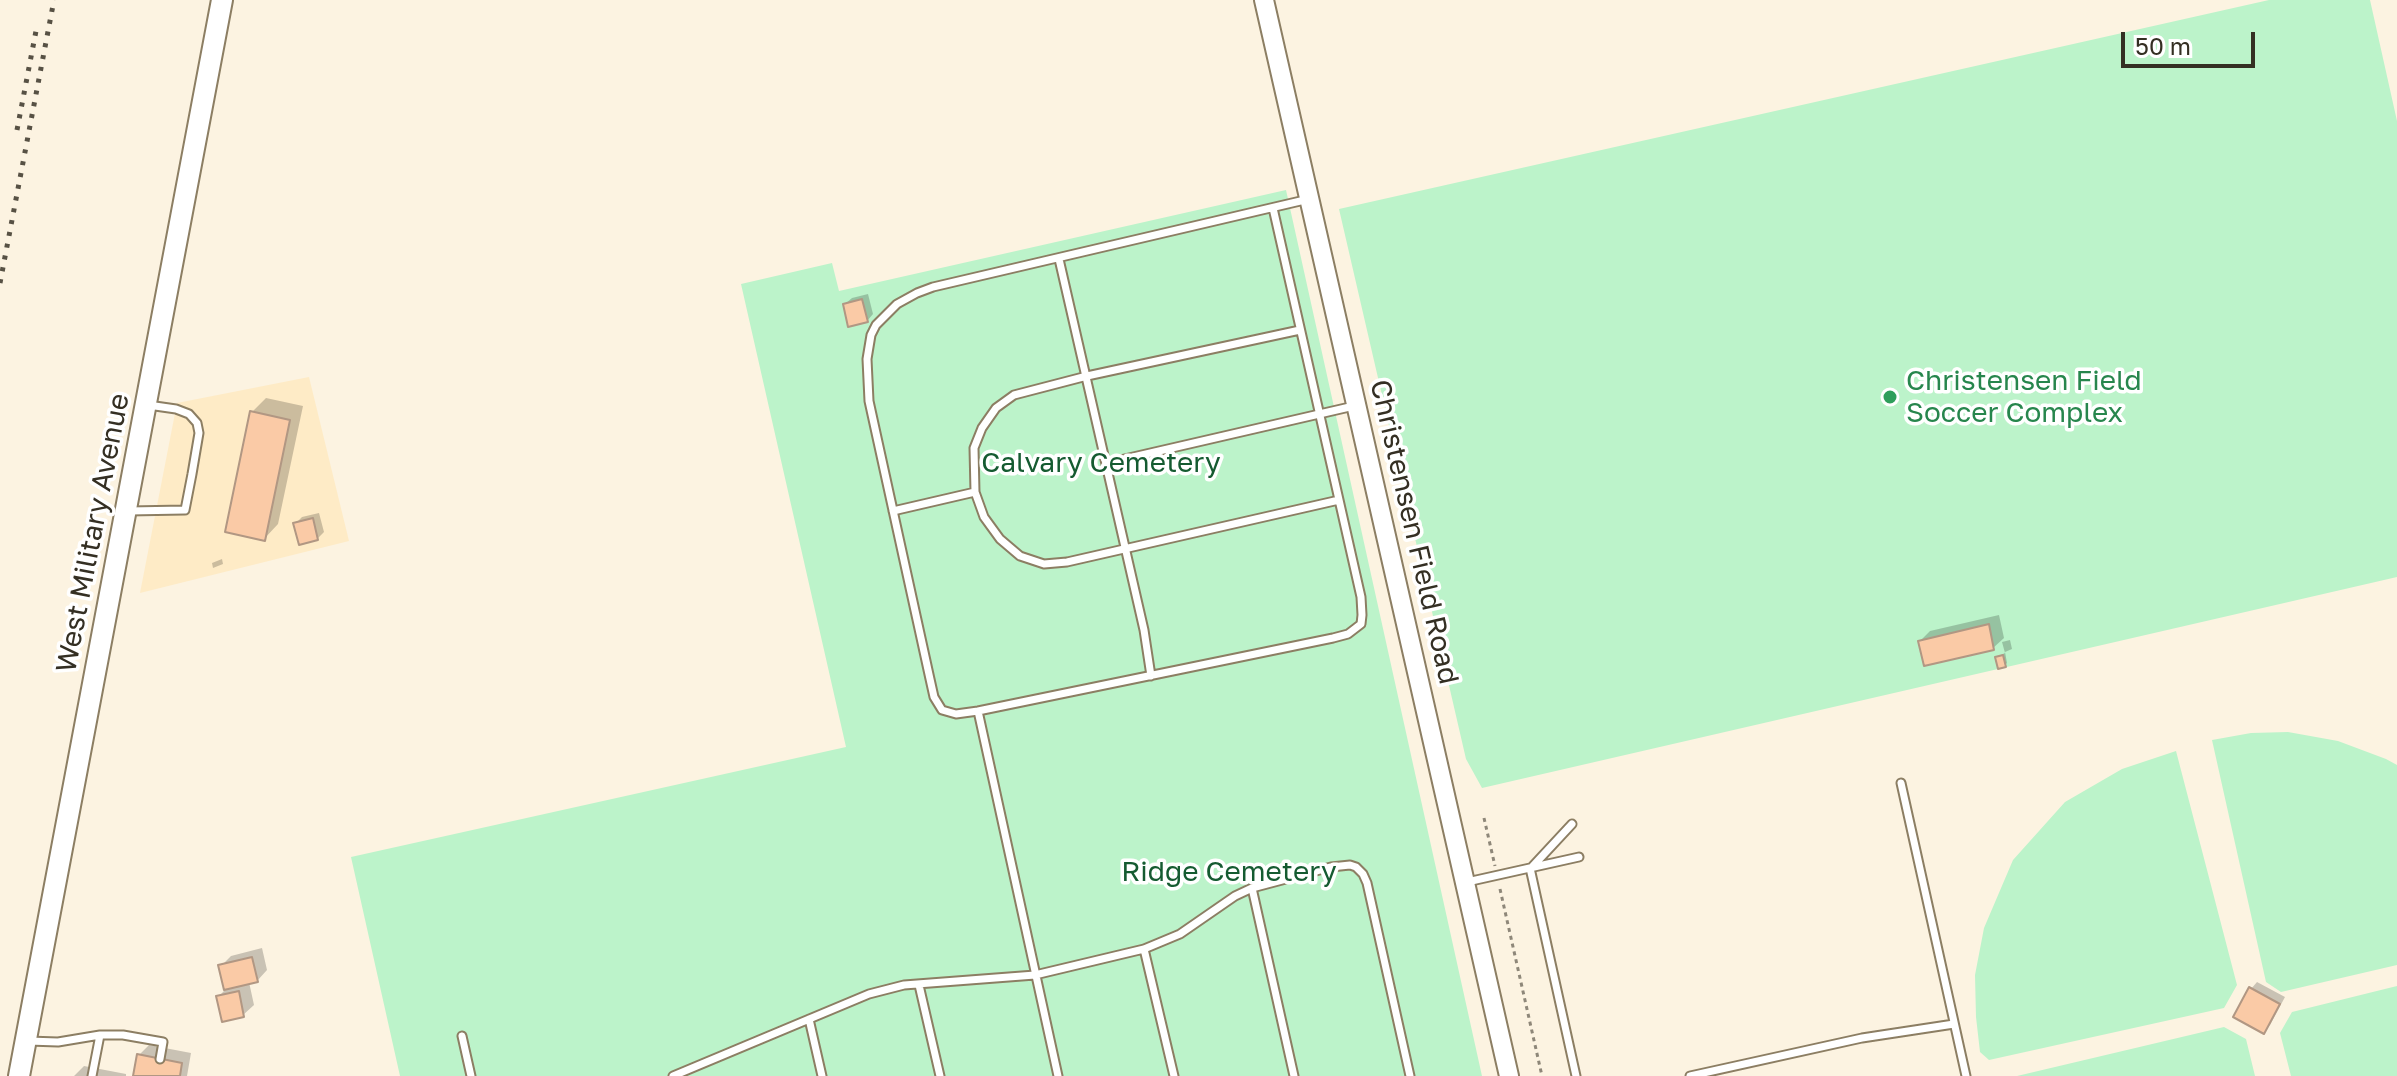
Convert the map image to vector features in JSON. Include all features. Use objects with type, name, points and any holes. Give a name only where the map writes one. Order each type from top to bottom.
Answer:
[{"type":"main road","name":"West Military Avenue","points":[[19,1076],[222,0]]},
{"type":"street","name":"Christensen Field Road","points":[[1264,0],[1509,1076]]},
{"type":"lane","points":[[1273,208],[1362,607],[1361,624],[1355,630],[1333,638],[978,711],[948,713],[937,704],[867,384],[867,350],[876,325],[897,304],[927,289],[1309,199]]},
{"type":"lane","points":[[1059,259],[1144,630],[1151,676]]},
{"type":"lane","points":[[1300,330],[1014,395],[996,408],[982,428],[974,448],[975,492],[984,517],[1000,539],[1026,559],[1044,564],[1126,549],[1339,500]]},
{"type":"lane","points":[[126,511],[185,510],[190,486],[199,433],[197,423],[189,414],[176,409],[146,405]]},
{"type":"lane","points":[[1107,463],[1356,406]]},
{"type":"lane","points":[[893,511],[975,492]]},
{"type":"lane","points":[[978,711],[1058,1076]]},
{"type":"lane","points":[[1901,783],[1966,1076]]},
{"type":"lane","points":[[1530,868],[1572,824]]},
{"type":"lane","points":[[1465,883],[1579,857]]},
{"type":"lane","points":[[673,1076],[869,994],[889,988],[1035,975],[1144,949],[1180,934],[1235,896],[1252,888],[1350,865],[1363,874],[1410,1076]]},
{"type":"lane","points":[[1530,868],[1576,1076]]},
{"type":"lane","points":[[1252,888],[1294,1076]]},
{"type":"lane","points":[[1144,949],[1174,1076]]},
{"type":"lane","points":[[919,985],[940,1076]]},
{"type":"lane","points":[[809,1019],[822,1076]]},
{"type":"lane","points":[[1690,1076],[1862,1038],[1954,1024]]},
{"type":"lane","points":[[92,1076],[100,1035]]},
{"type":"lane","points":[[26,1041],[58,1042],[100,1035],[123,1035],[163,1042],[160,1059]]},
{"type":"lane","points":[[462,1036],[471,1076]]},
{"type":"lane","points":[[700,1065],[703,1076]]},
{"type":"path","points":[[1484,818],[1542,1076]]},
{"type":"shaded area","points":[[309,377],[349,541],[140,593],[177,403]]},
{"type":"green space","name":"Christensen Field Soccer Complex","points":[[2269,0],[2370,0],[2397,121],[2397,577],[1482,788],[1466,759],[1339,209]]},
{"type":"green space","points":[[1286,190],[1482,1076],[400,1076],[351,857],[846,747],[741,284],[832,263],[839,291]]},
{"type":"green space","points":[[2288,732],[2338,741],[2397,765],[2397,965],[2281,992],[2266,982],[2212,740],[2251,733]]},
{"type":"green space","points":[[2176,751],[2237,985],[2224,1008],[1989,1060],[1980,1052],[1975,975],[1984,928],[2013,860],[2065,802],[2122,769]]},
{"type":"green space","points":[[2397,986],[2397,1076],[2291,1076],[2280,1033],[2292,1012]]},
{"type":"green space","points":[[2224,1027],[2246,1039],[2255,1076],[2017,1076]]},
{"type":"building","points":[[862,299],[868,322],[848,327],[843,304]]},
{"type":"building","points":[[250,411],[290,420],[265,541],[225,532]]},
{"type":"building","points":[[313,518],[318,540],[299,545],[293,523]]},
{"type":"building","points":[[1989,624],[1994,650],[1924,666],[1918,641]]},
{"type":"building","points":[[2003,655],[2006,667],[1998,669],[1995,657]]},
{"type":"building","points":[[252,957],[258,982],[224,990],[218,965]]},
{"type":"building","points":[[2249,987],[2280,1004],[2264,1034],[2233,1017]]},
{"type":"building","points":[[239,991],[244,1017],[222,1022],[216,996]]},
{"type":"building","points":[[137,1054],[182,1063],[180,1076],[133,1076]]},
{"type":"railway","points":[[0,283],[54,0]]},
{"type":"railway","points":[[17,130],[36,31]]},
{"type":"place","name":"Christensen Field Soccer Complex","points":[[1890,397]]},
{"type":"park label","name":"Calvary Cemetery","points":[[1101,463]]},
{"type":"park label","name":"Ridge Cemetery","points":[[1229,872]]}]
